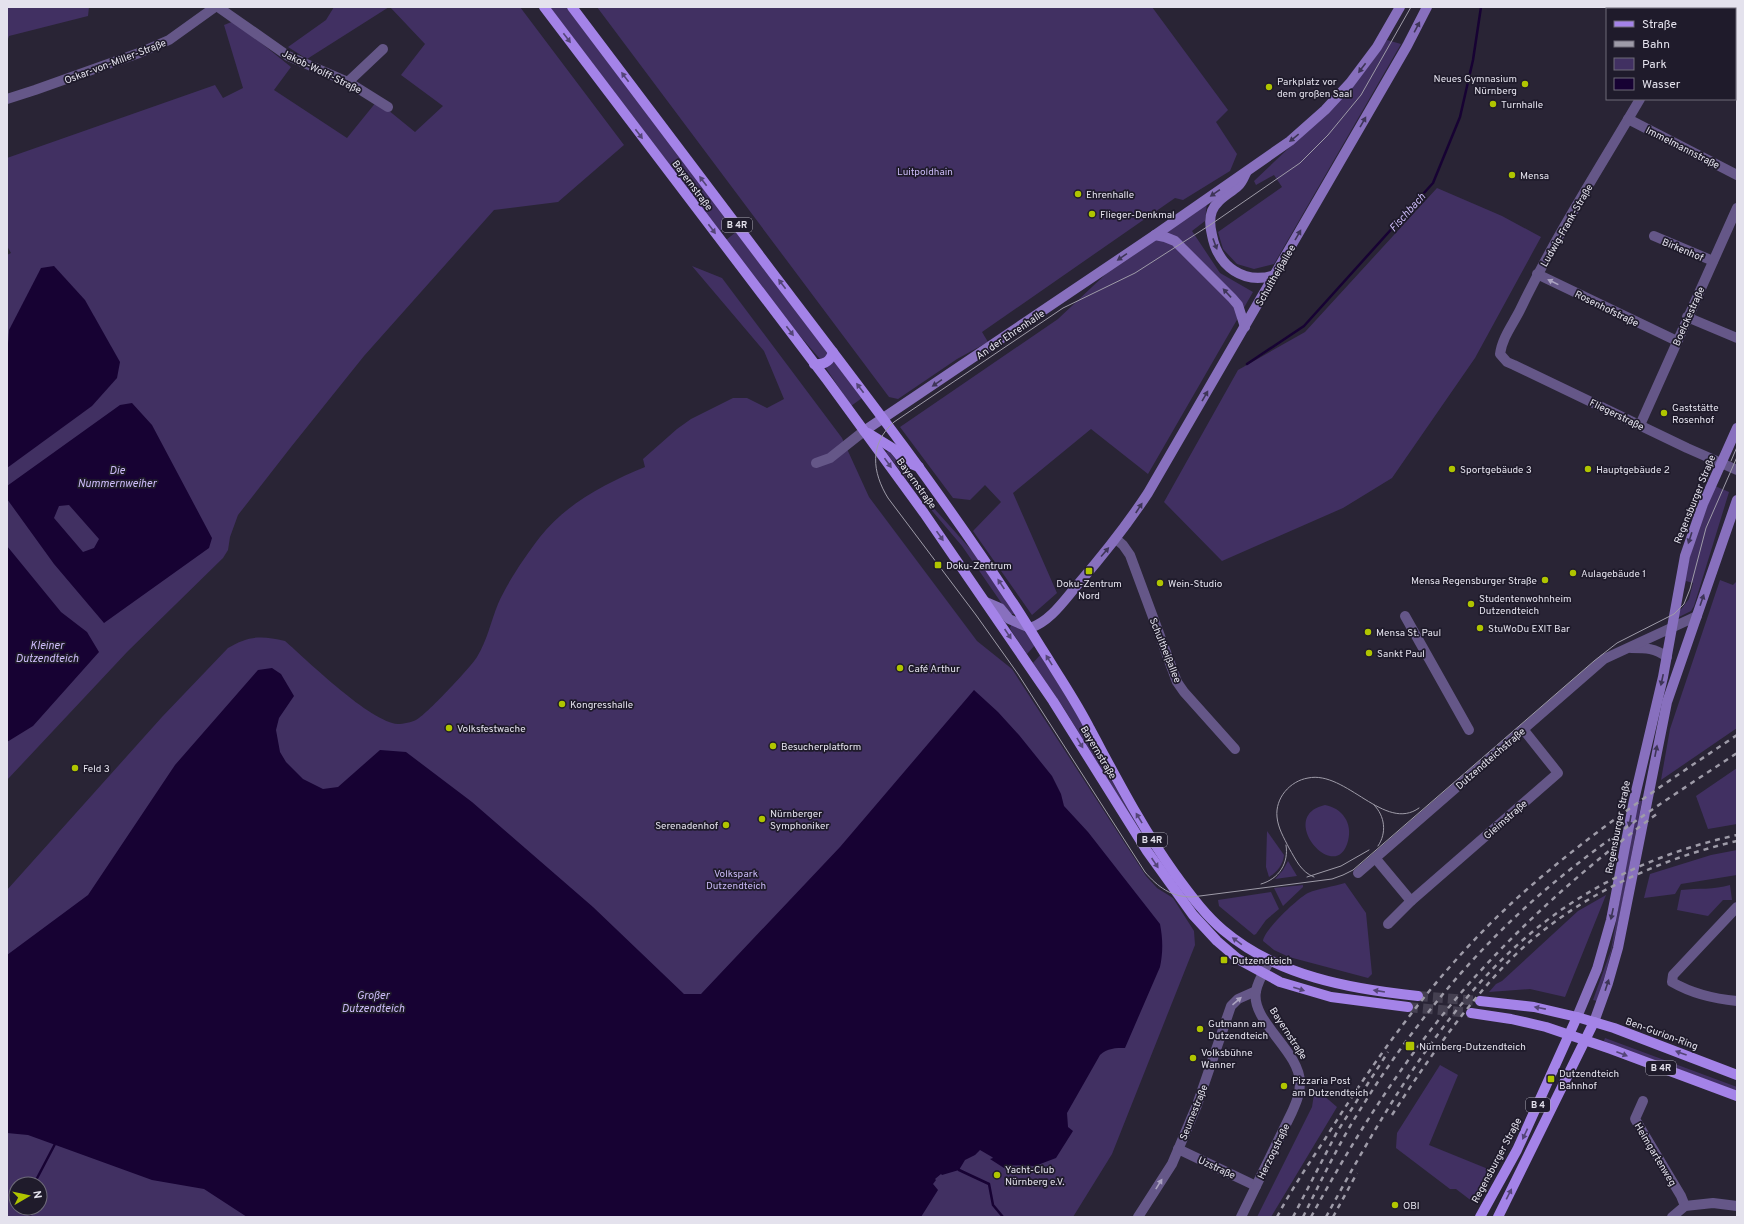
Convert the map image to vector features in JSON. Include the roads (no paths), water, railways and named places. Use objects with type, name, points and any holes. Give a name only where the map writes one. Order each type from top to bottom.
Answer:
[{"type":"main road","name":"Bayernstraße","points":[[544,7],[814,364],[924,513],[1061,713],[1137,835],[1178,895],[1193,915],[1217,941],[1242,961],[1263,974]]},
{"type":"main road","name":"Bayernstraße","points":[[572,7],[884,419],[956,518],[1030,628],[1081,712],[1128,800],[1188,893],[1206,914],[1225,932],[1252,951],[1270,960]]},
{"type":"main road","points":[[1155,235],[1290,141],[1331,104],[1353,80],[1372,55],[1400,7]]},
{"type":"main road","name":"Schultheißallee","points":[[1030,628],[1038,626],[1051,614],[1116,539],[1148,493],[1407,46],[1428,7]]},
{"type":"main road","points":[[1247,171],[1240,185],[1214,206],[1210,221],[1212,238],[1219,255],[1225,263],[1235,271],[1246,276],[1259,278],[1275,275]]},
{"type":"main road","points":[[1155,235],[1175,241],[1225,290],[1238,305],[1245,326]]},
{"type":"main road","name":"An der Ehrenhalle","points":[[864,431],[884,419],[1155,235]]},
{"type":"main road","points":[[814,364],[822,364],[827,362],[831,358],[833,352]]},
{"type":"main road","name":"Regensburger Straße","points":[[1480,1217],[1515,1155],[1578,1017],[1598,964],[1609,927],[1634,800],[1656,709],[1667,657],[1678,585],[1688,546],[1703,504],[1737,428]]},
{"type":"main road","name":"B 4R","points":[[864,431],[894,449],[904,461],[920,468]]},
{"type":"main road","points":[[1498,1217],[1594,1022],[1608,982],[1620,937],[1664,712],[1737,500]]},
{"type":"main road","points":[[986,602],[1000,608],[1009,619],[1030,628]]},
{"type":"main road","name":"B 4R","points":[[1270,960],[1308,975],[1341,984],[1383,992],[1418,996]]},
{"type":"main road","name":"B 4R","points":[[1263,974],[1286,984],[1320,995],[1350,1001],[1408,1007]]},
{"type":"main road","name":"B 4R","points":[[1480,1001],[1534,1007],[1578,1017]]},
{"type":"main road","name":"B 4R","points":[[1471,1013],[1522,1022],[1570,1035],[1737,1096]]},
{"type":"main road","name":"Ben-Gurion-Ring","points":[[1578,1017],[1737,1075]]},
{"type":"street","name":"Jakob-Wolff-Straße","points":[[216,7],[288,56],[348,82],[388,107]]},
{"type":"street","name":"Oskar-von-Miller-Straße","points":[[7,99],[139,53],[169,40],[216,7]]},
{"type":"street","points":[[348,82],[382,49]]},
{"type":"street","name":"Ludwig-Frank-Straße","points":[[1500,354],[1506,334],[1537,274],[1639,100]]},
{"type":"street","name":"Immelmannstraße","points":[[1628,119],[1737,175]]},
{"type":"street","name":"Boelckestraße","points":[[1640,425],[1676,341],[1737,208]]},
{"type":"street","name":"Birkenhof","points":[[1654,236],[1712,261]]},
{"type":"street","name":"Rosenhofstraße","points":[[1537,274],[1676,341]]},
{"type":"street","points":[[1687,317],[1737,338]]},
{"type":"street","name":"Fliegerstraße","points":[[1500,354],[1507,362],[1737,470]]},
{"type":"street","points":[[816,464],[830,458],[864,431]]},
{"type":"street","name":"Schultheißallee","points":[[1116,539],[1123,545],[1130,555],[1178,682],[1184,692],[1235,750]]},
{"type":"street","points":[[1405,616],[1469,730]]},
{"type":"street","name":"Dutzendteichstraße","points":[[1358,873],[1376,859],[1604,659],[1697,616]]},
{"type":"street","name":"Dutzendteichstraße","points":[[1625,648],[1650,648],[1667,657]]},
{"type":"street","name":"Gleimstraße","points":[[1388,924],[1411,901],[1558,773],[1523,730]]},
{"type":"street","points":[[1376,859],[1411,901]]},
{"type":"street","points":[[1737,907],[1668,980],[1681,988],[1726,1000],[1737,1001]]},
{"type":"street","points":[[1256,991],[1270,960]]},
{"type":"street","name":"Bayernstraße","points":[[1256,991],[1256,999],[1260,1012],[1297,1067],[1300,1084]]},
{"type":"street","name":"Seumestraße","points":[[1138,1217],[1172,1164],[1197,1105],[1231,1006],[1238,999],[1256,991]]},
{"type":"street","name":"Herzogstraße","points":[[1241,1217],[1298,1098],[1300,1084]]},
{"type":"street","name":"Heimgartenweg","points":[[1643,1101],[1635,1119],[1681,1196],[1685,1206]]},
{"type":"street","name":"Uzstraße","points":[[1178,1149],[1256,1186]]},
{"type":"street","points":[[1672,1217],[1685,1206],[1713,1203],[1737,1206]]},
{"type":"water","points":[[54,266],[85,300],[120,362],[117,378],[92,406],[7,468],[7,358],[9,330],[41,268]]},
{"type":"water","name":"Die Nummernweiher","points":[[132,403],[152,425],[212,538],[209,548],[104,623],[54,564],[7,499],[7,486],[120,405]],"holes":[[[69,505],[99,539],[94,548],[83,552],[54,518],[59,506]]]},
{"type":"water","name":"Kleiner Dutzendteich","points":[[7,546],[61,612],[87,632],[99,652],[33,726],[7,742]]},
{"type":"water","name":"Großer Dutzendteich","points":[[272,668],[281,674],[294,696],[279,718],[276,730],[280,752],[286,762],[303,779],[323,789],[338,787],[380,750],[406,752],[472,802],[593,907],[684,994],[701,994],[840,847],[974,690],[998,712],[1019,735],[1052,776],[1061,794],[1064,806],[1088,832],[1160,924],[1162,935],[1162,956],[1160,967],[1125,1048],[1115,1048],[1100,1055],[1067,1113],[1068,1127],[1073,1131],[1056,1158],[1035,1166],[1006,1165],[1004,1168],[990,1159],[993,1158],[992,1157],[980,1150],[975,1155],[965,1160],[959,1170],[941,1174],[935,1179],[936,1180],[933,1184],[938,1190],[921,1217],[247,1217],[204,1189],[152,1180],[28,1135],[7,1133],[7,955],[88,895],[175,765],[258,670]]},
{"type":"waterway","name":"Fischbach","points":[[1247,364],[1304,326],[1433,183],[1460,117],[1473,60],[1481,7]]},
{"type":"waterway","points":[[38,1176],[55,1144]]},
{"type":"waterway","name":"Fischbach","points":[[959,1170],[989,1184],[993,1205],[1003,1217]]},
{"type":"tunnel","points":[[1418,996],[1480,1001]]},
{"type":"tunnel","points":[[1408,1007],[1471,1013]]},
{"type":"tram line","points":[[1411,7],[1361,95],[1328,135],[1300,163],[1210,225],[1135,273],[1063,308],[894,422],[880,440],[877,449],[876,468],[888,498],[976,615],[1018,674],[1145,872],[1160,887],[1171,893],[1184,897],[1192,897],[1332,879],[1353,870],[1594,661],[1617,643],[1674,614],[1684,604],[1690,589],[1706,528],[1737,457]]},
{"type":"tram line","points":[[1731,461],[1737,447]]},
{"type":"tram line","points":[[1314,877],[1302,869],[1297,861],[1283,837],[1277,817],[1278,803],[1281,797],[1295,783],[1308,778],[1322,778],[1337,783],[1379,807],[1393,813],[1406,814],[1419,808]]},
{"type":"tram line","points":[[1374,805],[1381,814],[1384,825],[1383,836],[1378,846]]},
{"type":"tram line","points":[[1261,884],[1267,882],[1278,874],[1286,858],[1286,845]]},
{"type":"tram line","points":[[1307,877],[1341,866],[1369,850]]},
{"type":"railway","points":[[1277,1217],[1300,1178],[1370,1070],[1419,1004],[1472,942],[1501,913],[1556,864],[1632,807],[1737,735]]},
{"type":"railway","points":[[1303,1217],[1347,1132],[1381,1076],[1442,995],[1488,944],[1537,897],[1585,858],[1635,822],[1737,753]]},
{"type":"railway","points":[[1311,1217],[1345,1157],[1382,1098],[1422,1041],[1466,987],[1510,940],[1557,895],[1606,853],[1658,813]]},
{"type":"railway","points":[[1326,1217],[1401,1087],[1430,1045],[1461,1005],[1494,967],[1531,933],[1570,904],[1610,881],[1651,862],[1693,846],[1737,835]]},
{"type":"railway","points":[[1392,1115],[1431,1056],[1489,982],[1529,942],[1555,921],[1612,886],[1642,872],[1705,849],[1737,841]]},
{"type":"railway","points":[[1293,1217],[1337,1132],[1388,1052]]},
{"type":"railway","points":[[1333,1217],[1357,1173]]},
{"type":"place","name":"Neues Gymnasium Nürnberg","points":[[1525,84]]},
{"type":"place","name":"Parkplatz vor dem großen Saal","points":[[1269,87]]},
{"type":"place","name":"Turnhalle","points":[[1493,104]]},
{"type":"place","name":"Mensa","points":[[1512,175]]},
{"type":"place","name":"Ehrenhalle","points":[[1078,194]]},
{"type":"place","name":"Flieger-Denkmal","points":[[1092,214]]},
{"type":"place","name":"Gaststätte Rosenhof","points":[[1664,413]]},
{"type":"place","name":"Sportgebäude 3","points":[[1452,469]]},
{"type":"place","name":"Hauptgebäude 2","points":[[1588,469]]},
{"type":"place","name":"Doku-Zentrum","points":[[938,565]]},
{"type":"place","name":"Doku-Zentrum Nord","points":[[1089,571]]},
{"type":"place","name":"Aulagebäude 1","points":[[1573,573]]},
{"type":"place","name":"Mensa Regensburger Straße","points":[[1545,580]]},
{"type":"place","name":"Wein-Studio","points":[[1160,583]]},
{"type":"place","name":"Studentenwohnheim Dutzendteich","points":[[1471,604]]},
{"type":"place","name":"StuWoDu EXIT Bar","points":[[1480,628]]},
{"type":"place","name":"Mensa St. Paul","points":[[1368,632]]},
{"type":"place","name":"Sankt Paul","points":[[1369,653]]},
{"type":"place","name":"Café Arthur","points":[[900,668]]},
{"type":"place","name":"Kongresshalle","points":[[562,704]]},
{"type":"place","name":"Volksfestwache","points":[[449,728]]},
{"type":"place","name":"Besucherplatform","points":[[773,746]]},
{"type":"place","name":"Feld 3","points":[[75,768]]},
{"type":"place","name":"Nürnberger Symphoniker","points":[[762,819]]},
{"type":"place","name":"Serenadenhof","points":[[726,825]]},
{"type":"place","name":"Dutzendteich","points":[[1224,960]]},
{"type":"place","name":"Gutmann am Dutzendteich","points":[[1200,1029]]},
{"type":"place","name":"Nürnberg-Dutzendteich","points":[[1410,1046]]},
{"type":"place","name":"Volksbühne Wanner","points":[[1193,1058]]},
{"type":"place","name":"Dutzendteich Bahnhof","points":[[1551,1079]]},
{"type":"place","name":"Pizzaria Post am Dutzendteich","points":[[1284,1086]]},
{"type":"place","name":"Yacht-Club Nürnberg e.V.","points":[[997,1175]]},
{"type":"place","name":"OBI","points":[[1395,1205]]},
{"type":"park label","name":"Luitpoldhain","points":[[925,171]]},
{"type":"park label","name":"Volkspark Dutzendteich","points":[[736,878]]}]
